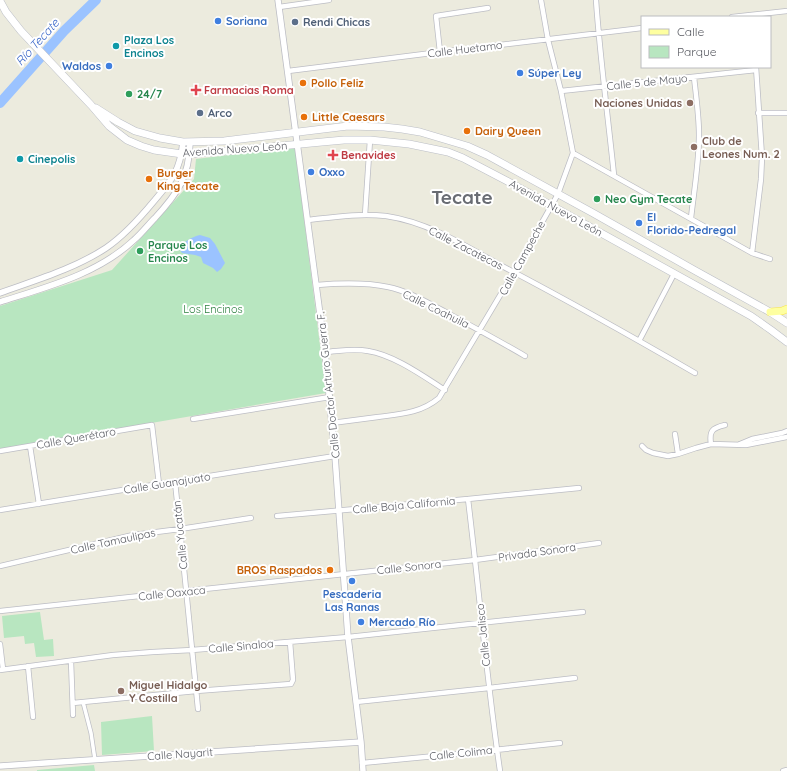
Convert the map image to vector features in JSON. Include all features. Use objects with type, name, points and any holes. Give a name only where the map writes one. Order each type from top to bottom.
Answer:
[{"type":"main road","points":[[0,1],[20,31],[90,105]]},
{"type":"main road","name":"Avenida Nuevo León","points":[[90,105],[135,131],[160,138],[186,142],[224,141],[348,126],[368,126],[420,132],[467,146],[487,155],[558,194],[770,312],[787,323]]},
{"type":"main road","name":"Avenida Nuevo León","points":[[90,105],[109,126],[128,140],[151,149],[182,154],[227,152],[344,140],[370,140],[409,144],[448,152],[463,158],[551,205],[751,316],[787,342]]},
{"type":"main road","points":[[770,312],[787,309]]},
{"type":"street","name":"Calle Doctor Arturo Guerra F.","points":[[278,0],[317,286],[330,397],[348,637],[363,771]]},
{"type":"street","points":[[279,6],[329,0]]},
{"type":"street","points":[[541,0],[548,40],[561,91],[573,153],[752,253],[770,259]]},
{"type":"street","points":[[596,0],[598,34],[614,175]]},
{"type":"street","points":[[440,52],[436,16],[488,8]]},
{"type":"street","points":[[753,16],[787,11]]},
{"type":"street","name":"Calle Huetamo","points":[[288,71],[641,28]]},
{"type":"street","points":[[752,253],[761,179],[762,157],[756,69]]},
{"type":"street","name":"Calle 5 de Mayo","points":[[561,91],[756,69]]},
{"type":"street","points":[[691,218],[697,170],[699,137],[699,120],[694,77]]},
{"type":"street","points":[[758,113],[787,113]]},
{"type":"street","points":[[365,215],[370,140]]},
{"type":"street","points":[[0,292],[80,263],[106,248],[143,215],[171,181],[180,163],[186,142]]},
{"type":"street","points":[[0,302],[75,277],[110,258],[134,240],[164,208],[178,188],[186,173],[190,154],[186,142]]},
{"type":"street","name":"Calle Campeche","points":[[332,423],[419,410],[431,405],[439,398],[514,272],[558,194],[573,153]]},
{"type":"street","name":"Calle Zacatecas","points":[[308,220],[365,215],[387,216],[410,221],[432,229],[514,272],[695,373]]},
{"type":"street","points":[[639,341],[674,274]]},
{"type":"street","points":[[41,278],[44,288]]},
{"type":"street","name":"Calle Coahuila","points":[[317,286],[342,283],[368,284],[389,287],[413,296],[480,330],[525,356]]},
{"type":"street","points":[[325,352],[368,350],[382,354],[401,363],[445,390]]},
{"type":"street","points":[[193,419],[330,397]]},
{"type":"street","name":"Calle Querétaro","points":[[0,451],[152,425],[159,484]]},
{"type":"street","points":[[710,444],[712,430],[718,426],[725,425]]},
{"type":"street","points":[[739,445],[752,439],[787,431]]},
{"type":"street","points":[[675,434],[678,454]]},
{"type":"street","points":[[642,446],[646,450],[668,456],[710,444],[746,445],[787,437]]},
{"type":"street","points":[[30,446],[39,504]]},
{"type":"street","name":"Calle Guanajuato","points":[[0,510],[335,456]]},
{"type":"street","name":"Calle Yucatán","points":[[175,482],[198,709]]},
{"type":"street","name":"Calle Baja California","points":[[339,511],[579,488]]},
{"type":"street","name":"Calle Jalisco","points":[[468,499],[476,560],[485,655],[500,771]]},
{"type":"street","points":[[277,516],[339,511]]},
{"type":"street","name":"Calle Tamaulipas","points":[[0,566],[134,535],[251,518]]},
{"type":"street","name":"Privada Sonora","points":[[476,560],[599,543]]},
{"type":"street","name":"Calle Sonora","points":[[343,575],[476,560]]},
{"type":"street","name":"Calle Oaxaca","points":[[0,611],[343,575]]},
{"type":"street","name":"Calle Sinaloa","points":[[2,669],[113,655],[348,637],[583,612]]},
{"type":"street","points":[[73,703],[289,684],[293,680],[290,642]]},
{"type":"street","points":[[0,644],[2,669]]},
{"type":"street","points":[[71,661],[73,715]]},
{"type":"street","points":[[28,666],[33,717]]},
{"type":"street","points":[[356,702],[575,678]]},
{"type":"street","points":[[83,702],[91,733],[95,760]]},
{"type":"street","name":"Calle Nayarit","points":[[0,766],[360,742]]},
{"type":"street","name":"Calle Colima","points":[[362,763],[560,743]]},
{"type":"street","points":[[783,771],[787,770]]},
{"type":"green space","name":"Los Encinos","points":[[295,147],[326,393],[0,449],[0,306],[112,270],[194,179],[196,159]]},
{"type":"green space","points":[[40,612],[44,640],[53,639],[54,656],[36,657],[34,643],[25,644],[24,636],[4,638],[2,616]]},
{"type":"green space","points":[[152,716],[154,751],[102,755],[101,722]]},
{"type":"green space","points":[[94,765],[95,771],[37,771],[37,770]]},
{"type":"water","points":[[200,235],[210,238],[215,244],[225,263],[217,272],[213,268],[203,263],[201,257],[182,253],[180,250],[183,244],[188,240]]},
{"type":"waterway","name":"Río Tecate","points":[[0,103],[64,31],[96,0]]},
{"type":"place","name":"Soriana","points":[[218,21]]},
{"type":"place","name":"Rendi Chicas","points":[[295,22]]},
{"type":"place","name":"Plaza Los Encinos","points":[[116,46]]},
{"type":"place","name":"Waldos","points":[[109,66]]},
{"type":"place","name":"Súper Ley","points":[[520,73]]},
{"type":"place","name":"Pollo Feliz","points":[[303,83]]},
{"type":"place","name":"Farmacias Roma","points":[[196,90]]},
{"type":"place","name":"24/7","points":[[129,94]]},
{"type":"place","name":"Naciones Unidas","points":[[690,103]]},
{"type":"place","name":"Arco","points":[[200,113]]},
{"type":"place","name":"Little Caesars","points":[[304,117]]},
{"type":"place","name":"Dairy Queen","points":[[467,131]]},
{"type":"place","name":"Club de Leones Num. 2","points":[[694,147]]},
{"type":"place","name":"Benavides","points":[[333,155]]},
{"type":"place","name":"Cinepolis","points":[[20,159]]},
{"type":"place","name":"Oxxo","points":[[311,172]]},
{"type":"place","name":"Burger King Tecate","points":[[149,179]]},
{"type":"place","name":"Neo Gym Tecate","points":[[597,199]]},
{"type":"place","name":"El Florido-Pedregal","points":[[639,223]]},
{"type":"place","name":"Parque Los Encinos","points":[[140,251]]},
{"type":"place","name":"BROS Raspados","points":[[330,570]]},
{"type":"place","name":"Pescaderia Las Ranas","points":[[352,581]]},
{"type":"place","name":"Mercado Río","points":[[361,622]]},
{"type":"place","name":"Miguel Hidalgo Y Costilla","points":[[121,691]]},
{"type":"district","name":"Tecate","points":[[462,197]]}]
